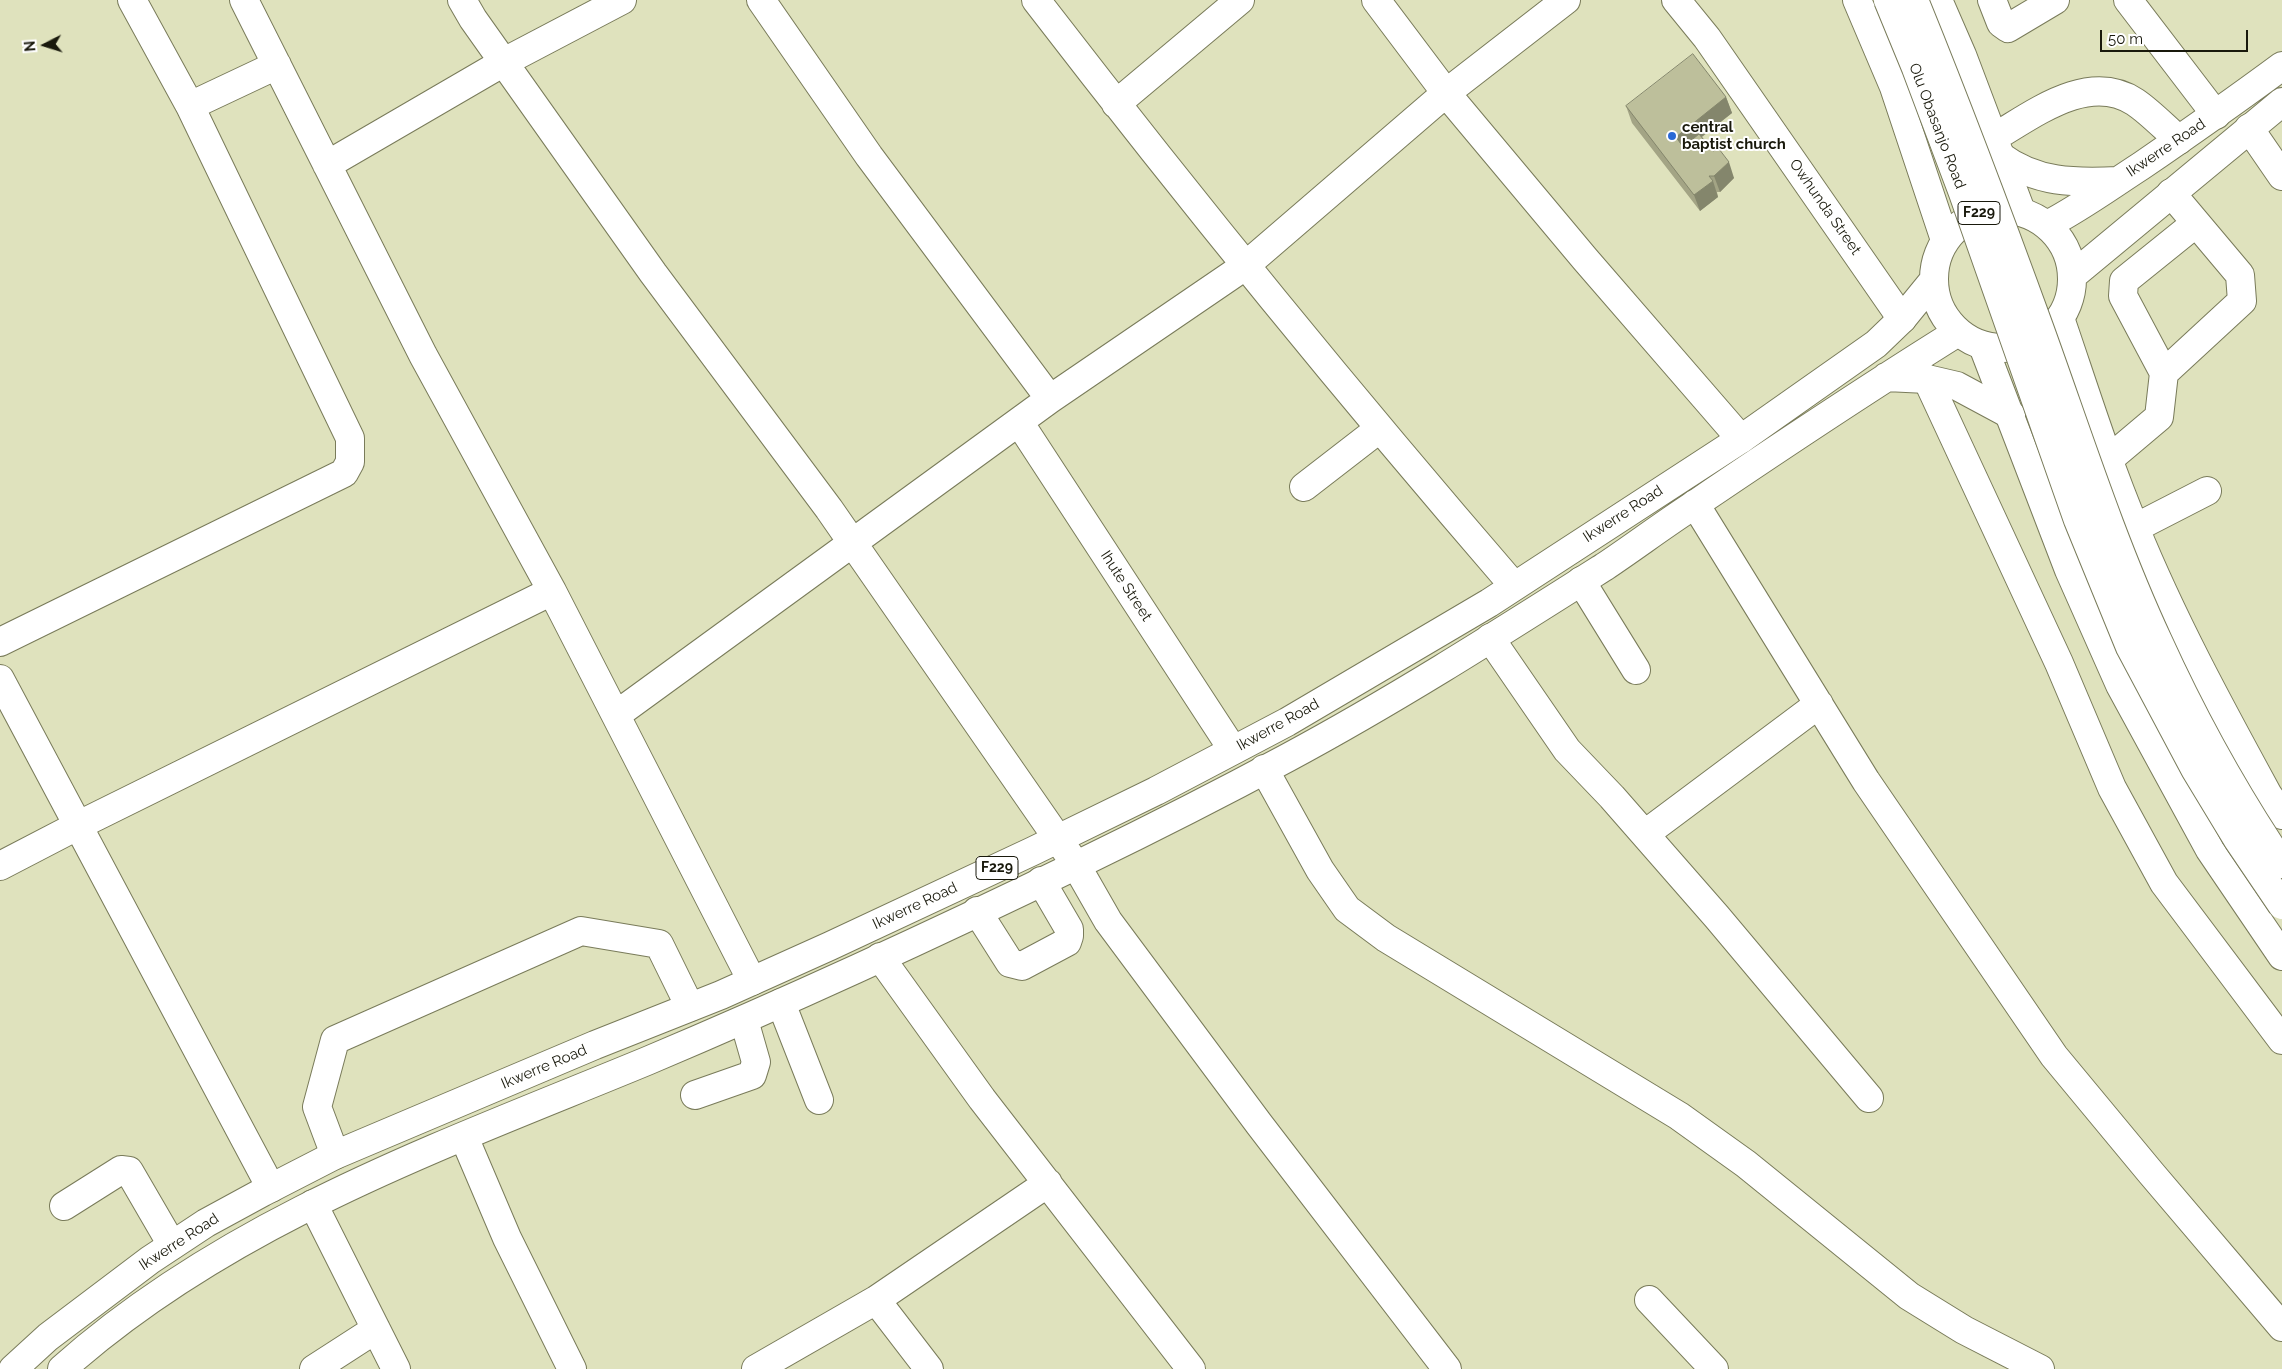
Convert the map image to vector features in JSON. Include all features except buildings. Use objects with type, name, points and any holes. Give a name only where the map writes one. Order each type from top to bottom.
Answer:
[{"type":"street","points":[[0,642],[344,473],[350,462],[350,438],[190,106],[132,0]]},
{"type":"street","points":[[244,0],[423,355],[552,591],[752,981]]},
{"type":"street","points":[[462,0],[653,273],[853,544],[1076,865],[1108,921],[1259,1124],[1447,1369]]},
{"type":"street","points":[[327,165],[504,62],[622,0]]},
{"type":"street","points":[[760,0],[869,156],[1050,399]]},
{"type":"street","points":[[1036,0],[1245,266],[1379,429],[1514,586]]},
{"type":"street","points":[[1116,104],[1240,0]]},
{"type":"street","points":[[1376,0],[1446,93],[1585,259],[1740,438]]},
{"type":"street","points":[[616,715],[1050,399],[1245,266],[1446,93],[1566,0]]},
{"type":"street","name":"Owhunda Street","points":[[1676,0],[1707,38],[1902,319]]},
{"type":"street","points":[[1857,0],[1894,86],[1945,240]]},
{"type":"street","name":"Olu Obasanjo Road","points":[[1888,0],[1930,104],[2078,520],[2130,647],[2195,769],[2238,840],[2282,905]]},
{"type":"street","name":"Olu Obasanjo Road","points":[[1914,0],[1967,132],[2018,268],[2110,523],[2158,641],[2220,762],[2282,864]]},
{"type":"street","points":[[1938,0],[1962,55],[2022,212]]},
{"type":"street","points":[[1992,0],[2001,23],[2008,28],[2053,1]]},
{"type":"street","points":[[2128,0],[2216,115]]},
{"type":"street","points":[[1894,86],[1913,99],[1931,99],[1947,95],[1960,81],[1962,55]]},
{"type":"street","points":[[190,106],[277,65]]},
{"type":"street","name":"Ikwerre Road","points":[[2047,225],[2072,213],[2216,115],[2282,66]]},
{"type":"street","points":[[1996,147],[2063,98],[2104,90],[2134,101],[2179,140]]},
{"type":"street","points":[[2072,276],[2282,102]]},
{"type":"street","points":[[2249,128],[2282,176]]},
{"type":"street","points":[[1996,147],[2016,168],[2045,178],[2093,182],[2118,181]]},
{"type":"street","points":[[2164,373],[2242,301],[2240,276],[2171,193]]},
{"type":"street","name":"F229","points":[[2008,209],[2022,212],[2047,225],[2065,248],[2072,276],[2071,291],[2060,318],[2051,329],[2026,344],[2005,348],[1984,346],[1958,332],[1940,310],[1935,296],[1933,281],[1938,253],[1954,228],[1979,213],[2008,209]]},
{"type":"street","points":[[2110,466],[2159,417],[2164,373],[2123,296],[2124,281],[2196,223]]},
{"type":"street","name":"Ikwerre Road","points":[[13,1369],[84,1308],[172,1245],[206,1223],[271,1188],[336,1156],[594,1045],[752,981],[1057,839],[1295,717],[1514,586],[1740,438],[1876,344],[1902,319],[1933,281]]},
{"type":"street","points":[[2060,318],[2110,466],[2188,648],[2277,799]]},
{"type":"street","name":"Ikwerre Road","points":[[62,1369],[85,1349],[157,1295],[219,1255],[312,1204],[370,1176],[744,1020],[1076,865],[1264,769],[1428,676],[1581,581],[1886,377],[1958,332]]},
{"type":"street","points":[[1984,346],[2069,570],[2120,685],[2210,850],[2282,956]]},
{"type":"street","points":[[1886,377],[1927,378],[1958,386],[2011,415]]},
{"type":"street","points":[[1927,378],[2059,663],[2112,788],[2164,883],[2282,1040]]},
{"type":"street","name":"Ihute Street","points":[[1019,422],[1233,750]]},
{"type":"street","points":[[1304,487],[1379,429]]},
{"type":"street","points":[[2041,495],[2044,475],[2056,464],[2067,458],[2081,457],[2110,466]]},
{"type":"street","points":[[2135,528],[2207,491]]},
{"type":"street","points":[[1695,504],[1866,781],[2054,1056],[2150,1173],[2282,1327]]},
{"type":"street","points":[[1581,581],[1636,670]]},
{"type":"street","points":[[0,866],[552,591]]},
{"type":"street","points":[[1490,638],[1567,750],[1645,834],[1869,1098]]},
{"type":"street","points":[[0,679],[271,1188]]},
{"type":"street","points":[[1645,834],[1819,704]]},
{"type":"street","points":[[1264,769],[1320,870],[1347,909],[1386,938],[1679,1116],[1746,1164],[1909,1296],[1964,1330],[2040,1369]]},
{"type":"street","points":[[977,911],[1010,963],[1014,966],[1022,966],[1067,942],[1069,936],[1069,929],[1041,881]]},
{"type":"street","points":[[336,1156],[317,1106],[335,1040],[581,931],[659,944],[690,1007]]},
{"type":"street","points":[[880,957],[982,1099],[1191,1369]]},
{"type":"street","points":[[781,1003],[819,1100]]},
{"type":"street","points":[[695,1095],[752,1075],[756,1062],[744,1020]]},
{"type":"street","points":[[464,1137],[507,1238],[572,1369]]},
{"type":"street","points":[[64,1206],[121,1170],[129,1171],[172,1245]]},
{"type":"street","points":[[756,1369],[876,1300],[1048,1183]]},
{"type":"street","points":[[312,1204],[396,1369]]},
{"type":"street","points":[[876,1300],[929,1369]]},
{"type":"street","points":[[1649,1300],[1714,1369]]},
{"type":"street","points":[[314,1369],[376,1329]]},
{"type":"place","name":"central baptist church","points":[[1672,136]]}]
